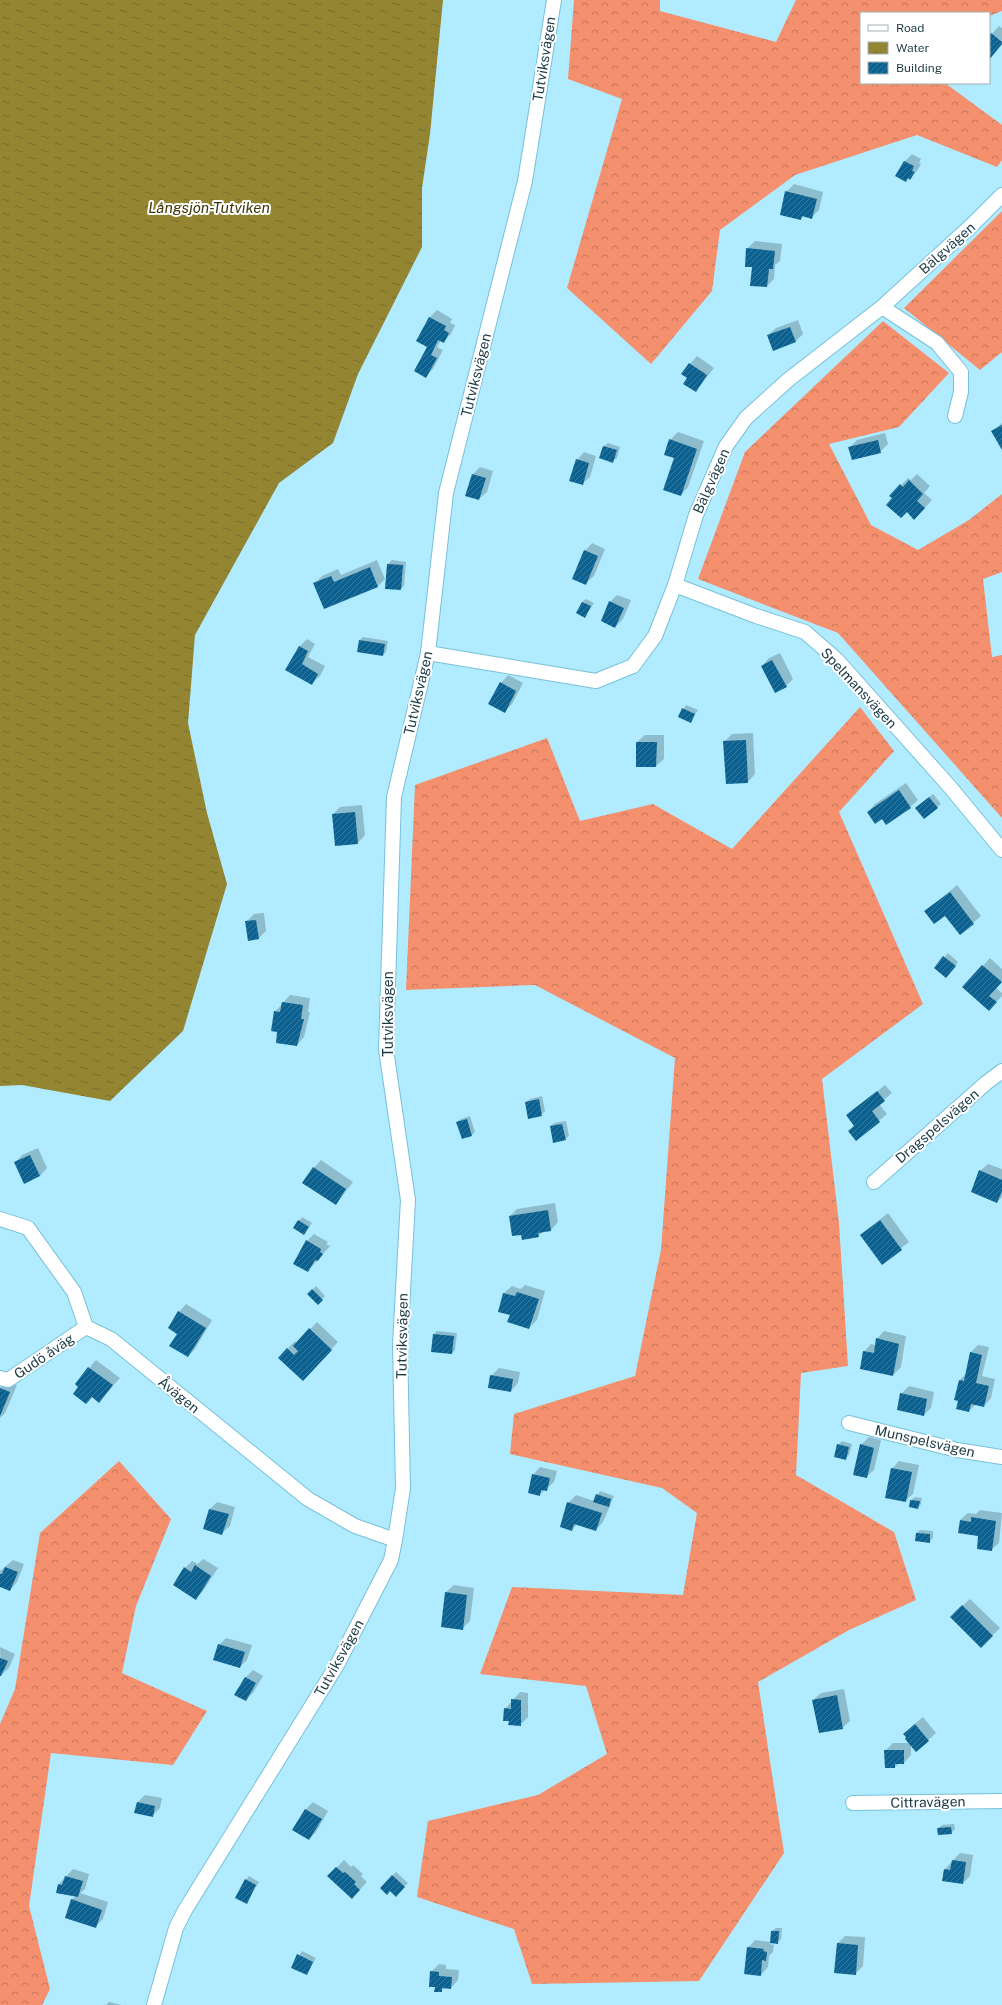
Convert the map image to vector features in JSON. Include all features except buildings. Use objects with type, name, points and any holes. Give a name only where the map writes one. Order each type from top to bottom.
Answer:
[{"type":"street","name":"Tutviksvägen","points":[[154,2005],[179,1922],[337,1665],[391,1560],[395,1540],[403,1488],[400,1345],[408,1200],[386,1049],[394,797],[428,653],[446,493],[525,181],[554,0]]},
{"type":"street","name":"Bälgvägen","points":[[428,653],[596,681],[633,666],[655,636],[675,585],[696,516],[726,446],[746,418],[788,380],[882,307],[973,224],[1002,195]]},
{"type":"street","points":[[882,307],[937,344],[961,372],[962,392],[955,416]]},
{"type":"street","name":"Spelmansvägen","points":[[675,585],[756,616],[805,632],[837,660],[950,787],[1002,850]]},
{"type":"street","name":"Dragspelsvägen","points":[[874,1182],[986,1083],[1002,1071]]},
{"type":"street","points":[[0,1219],[28,1228],[74,1292],[86,1327]]},
{"type":"street","name":"Åvägen","points":[[86,1327],[111,1339],[308,1499],[355,1526],[395,1540]]},
{"type":"street","name":"Gudö åväg","points":[[0,1378],[8,1380],[86,1327]]},
{"type":"street","name":"Munspelsvägen","points":[[849,1423],[957,1450],[1002,1457]]},
{"type":"street","name":"Cittravägen","points":[[853,1803],[1002,1801]]},
{"type":"green space","points":[[574,0],[660,0],[660,11],[776,42],[796,0],[1002,0],[1002,11],[990,16],[990,12],[860,12],[860,84],[946,84],[1002,125],[1002,160],[997,167],[917,135],[795,175],[720,230],[712,291],[651,364],[567,288],[622,99],[568,79]]},
{"type":"green space","points":[[1002,211],[1002,352],[980,370],[904,308]]},
{"type":"green space","points":[[883,321],[949,373],[899,427],[829,444],[871,525],[918,550],[969,520],[1002,494],[1002,572],[983,579],[992,657],[1002,655],[1002,818],[838,633],[698,579],[745,452]]},
{"type":"green space","points":[[860,707],[894,751],[839,812],[923,1004],[822,1079],[839,1223],[848,1366],[801,1373],[796,1475],[894,1532],[916,1600],[849,1630],[758,1682],[784,1853],[699,1981],[532,1984],[514,1929],[417,1897],[428,1821],[538,1795],[607,1754],[586,1686],[480,1674],[512,1587],[683,1595],[697,1513],[662,1488],[510,1454],[514,1414],[635,1376],[661,1250],[675,1058],[535,985],[406,990],[415,785],[547,738],[580,821],[653,804],[732,849]]},
{"type":"green space","points":[[119,1461],[171,1519],[136,1606],[122,1673],[207,1711],[173,1765],[51,1753],[29,1906],[50,1989],[42,2005],[0,2005],[0,1724],[15,1689],[40,1533]]},
{"type":"water","name":"Långsjön-Tutviken","points":[[0,0],[443,0],[430,134],[422,188],[422,247],[358,374],[333,443],[279,483],[195,635],[188,723],[207,813],[227,884],[183,1031],[110,1101],[22,1085],[0,1086]]}]
